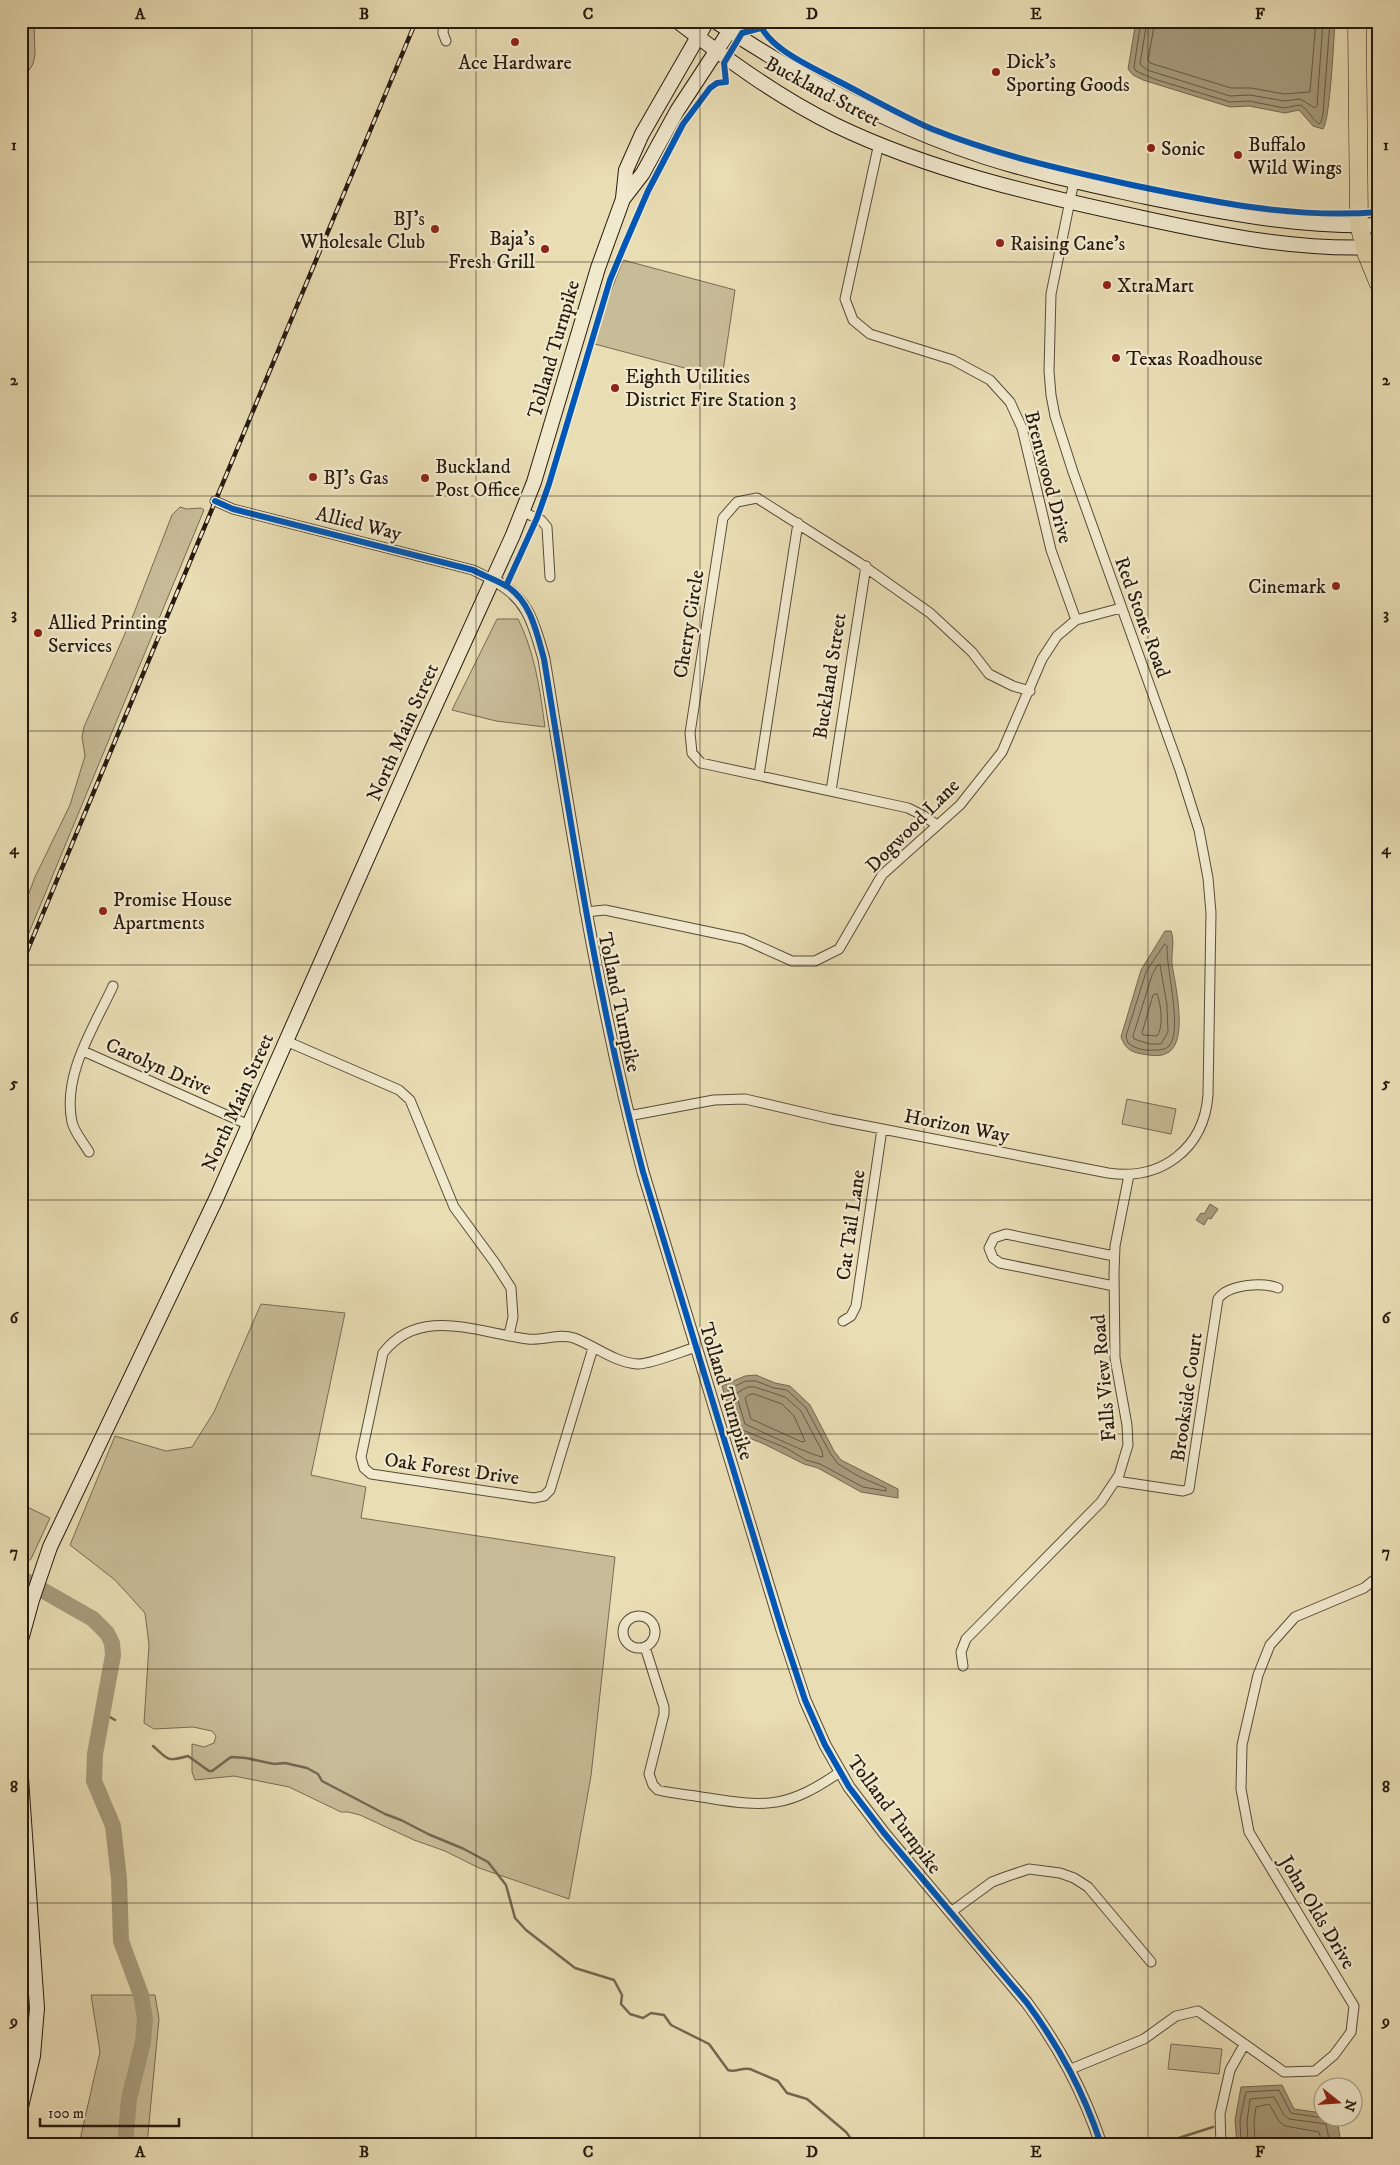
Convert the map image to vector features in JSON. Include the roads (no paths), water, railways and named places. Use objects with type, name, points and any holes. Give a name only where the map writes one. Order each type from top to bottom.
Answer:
[{"type":"highway","points":[[1357,21],[1359,225],[1372,247],[1379,284]]},
{"type":"main road","name":"Buckland Street","points":[[677,21],[716,51],[790,100],[837,125],[879,143],[980,178],[1070,202],[1254,240],[1306,246],[1372,247]]},
{"type":"main road","name":"Tolland Turnpike","points":[[493,580],[523,512],[541,458],[595,275],[623,199],[626,170],[655,108],[707,21]]},
{"type":"main road","name":"Buckland Street","points":[[715,21],[733,26],[820,86],[896,124],[987,158],[1074,181],[1248,217],[1312,224],[1379,225]]},
{"type":"main road","name":"Tolland Turnpike","points":[[623,199],[643,173],[677,111],[733,26]]},
{"type":"main road","name":"North Main Street","points":[[21,1640],[40,1574],[50,1547],[137,1366],[249,1124],[418,742],[493,580]]},
{"type":"main road","points":[[21,1778],[27,1925],[37,2008],[33,2056],[21,2107]]},
{"type":"street","points":[[444,21],[443,33],[446,42]]},
{"type":"street","name":"Brentwood Drive","points":[[879,143],[845,299],[853,320],[870,334],[953,360],[990,380],[1010,402],[1022,428],[1050,550],[1076,620]]},
{"type":"street","name":"Red Stone Road","points":[[1074,181],[1050,300],[1049,371],[1051,394],[1055,416],[1073,472],[1180,770],[1199,830],[1208,878],[1211,913],[1208,1067]]},
{"type":"street","name":"Cherry Circle","points":[[937,826],[924,816],[908,808],[701,763],[692,753],[690,733],[723,518],[737,502],[756,498],[866,566],[930,613],[972,652],[989,674],[1013,686],[1030,691]]},
{"type":"street","name":"Allied Way","points":[[215,501],[234,509],[473,570],[493,580]]},
{"type":"street","points":[[523,512],[540,519],[548,527],[550,577]]},
{"type":"street","points":[[759,775],[798,523]]},
{"type":"street","name":"Buckland Street","points":[[831,791],[866,566]]},
{"type":"street","name":"Tolland Turnpike","points":[[493,580],[509,588],[525,605],[535,628],[544,659],[585,912],[628,1116],[696,1348],[802,1691],[825,1745],[849,1787],[884,1833],[1027,2003],[1071,2069],[1091,2114],[1101,2144]]},
{"type":"street","name":"Dogwood Lane","points":[[585,912],[605,910],[743,938],[792,961],[815,961],[839,949],[882,875],[960,805],[1002,752],[1047,652],[1057,636],[1076,620],[1121,608]]},
{"type":"street","points":[[89,1152],[72,1124],[70,1101],[73,1077],[113,986]]},
{"type":"street","points":[[286,1041],[399,1090],[410,1100],[454,1207],[511,1288],[513,1317],[509,1336]]},
{"type":"street","name":"Carolyn Drive","points":[[83,1051],[249,1124]]},
{"type":"street","name":"Horizon Way","points":[[628,1116],[714,1100],[736,1098],[882,1129],[1108,1173],[1129,1175],[1145,1173],[1164,1166],[1177,1158],[1190,1144],[1200,1128],[1206,1110],[1208,1067]]},
{"type":"street","name":"Cat Tail Lane","points":[[843,1321],[851,1316],[856,1306],[882,1129]]},
{"type":"street","name":"Falls View Road","points":[[963,1666],[962,1648],[968,1637],[1095,1508],[1116,1482],[1126,1458],[1128,1437],[1115,1358],[1114,1256],[1129,1175]]},
{"type":"street","points":[[1114,1256],[1006,1234],[994,1238],[989,1248],[992,1257],[1000,1263],[1114,1286]]},
{"type":"street","name":"Brookside Court","points":[[1116,1482],[1181,1491],[1189,1489],[1218,1299],[1229,1291],[1257,1284],[1267,1284],[1278,1288]]},
{"type":"street","name":"Oak Forest Drive","points":[[593,1348],[550,1490],[544,1496],[534,1498],[371,1474],[364,1468],[361,1457],[383,1353],[393,1340],[410,1330],[437,1325],[462,1326],[531,1339],[554,1336],[573,1338],[618,1359],[638,1364],[696,1348]]},
{"type":"street","name":"John Olds Drive","points":[[1071,2069],[1144,2039],[1176,2016],[1198,2011],[1284,2072],[1316,2071],[1334,2055],[1351,2032],[1354,2006],[1249,1832],[1241,1789],[1242,1745],[1258,1675],[1270,1645],[1295,1618],[1364,1588],[1379,1576]]},
{"type":"street","points":[[645,1647],[664,1707],[664,1714],[649,1774],[653,1785],[658,1790],[737,1803],[770,1804],[802,1795],[840,1772]]},
{"type":"street","points":[[951,1912],[992,1882],[1029,1868],[1060,1873],[1074,1878],[1088,1887],[1150,1962]]},
{"type":"street","points":[[1221,2144],[1220,2114],[1230,2070],[1244,2045]]},
{"type":"water","points":[[1136,21],[1335,21],[1330,95],[1323,129],[1313,126],[1299,110],[1285,113],[1249,106],[1230,107],[1143,80],[1133,75],[1128,69]]},
{"type":"water","points":[[1165,931],[1171,931],[1173,939],[1172,964],[1178,999],[1179,1027],[1173,1049],[1163,1055],[1154,1056],[1131,1051],[1124,1044],[1121,1037],[1141,970]]},
{"type":"water","points":[[1210,1204],[1218,1209],[1211,1219],[1208,1218],[1204,1225],[1196,1220],[1201,1213],[1204,1214]]},
{"type":"water","points":[[756,1375],[775,1383],[790,1386],[810,1405],[834,1451],[841,1460],[898,1489],[898,1498],[861,1492],[818,1468],[804,1464],[762,1443],[736,1433],[722,1386],[745,1376]]},
{"type":"water","points":[[1282,2085],[1294,2109],[1312,2112],[1312,2128],[1339,2128],[1341,2144],[1237,2144],[1235,2120],[1241,2087]]},
{"type":"waterway","points":[[21,1578],[93,1619],[107,1633],[112,1643],[113,1655],[95,1754],[94,1781],[113,1826],[119,1879],[121,1941],[141,1995],[145,2019],[143,2042],[129,2099],[125,2144]]},
{"type":"waterway","points":[[103,1713],[115,1720]]},
{"type":"waterway","points":[[153,1746],[171,1759],[188,1756],[209,1771],[212,1771],[231,1757],[274,1764],[285,1763],[307,1768],[318,1774],[322,1781],[385,1814],[464,1849],[488,1862],[506,1885],[515,1918],[526,1930],[575,1968],[614,1980],[622,1995],[621,2004],[630,2014],[643,2018],[651,2013],[664,2015],[671,2025],[709,2044],[728,2070],[750,2069],[778,2081],[787,2093],[807,2099],[846,2132],[855,2144]]},
{"type":"waterway","points":[[1160,2144],[1213,2127]]},
{"type":"railway","points":[[21,966],[416,21]]},
{"type":"place","name":"Ace Hardware","points":[[515,42]]},
{"type":"place","name":"Dick's Sporting Goods","points":[[996,72]]},
{"type":"place","name":"Sonic","points":[[1151,148]]},
{"type":"place","name":"Buffalo Wild Wings","points":[[1238,155]]},
{"type":"place","name":"BJ's Wholesale Club","points":[[435,229]]},
{"type":"place","name":"Raising Cane's","points":[[1000,243]]},
{"type":"place","name":"Baja's Fresh Grill","points":[[545,249]]},
{"type":"place","name":"XtraMart","points":[[1107,285]]},
{"type":"place","name":"Texas Roadhouse","points":[[1116,358]]},
{"type":"place","name":"Eighth Utilities District Fire Station 3","points":[[615,388]]},
{"type":"place","name":"BJ's Gas","points":[[313,477]]},
{"type":"place","name":"Buckland Post Office","points":[[425,478]]},
{"type":"place","name":"Cinemark","points":[[1336,586]]},
{"type":"place","name":"Allied Printing Services","points":[[38,633]]},
{"type":"place","name":"Promise House Apartments","points":[[103,911]]}]
